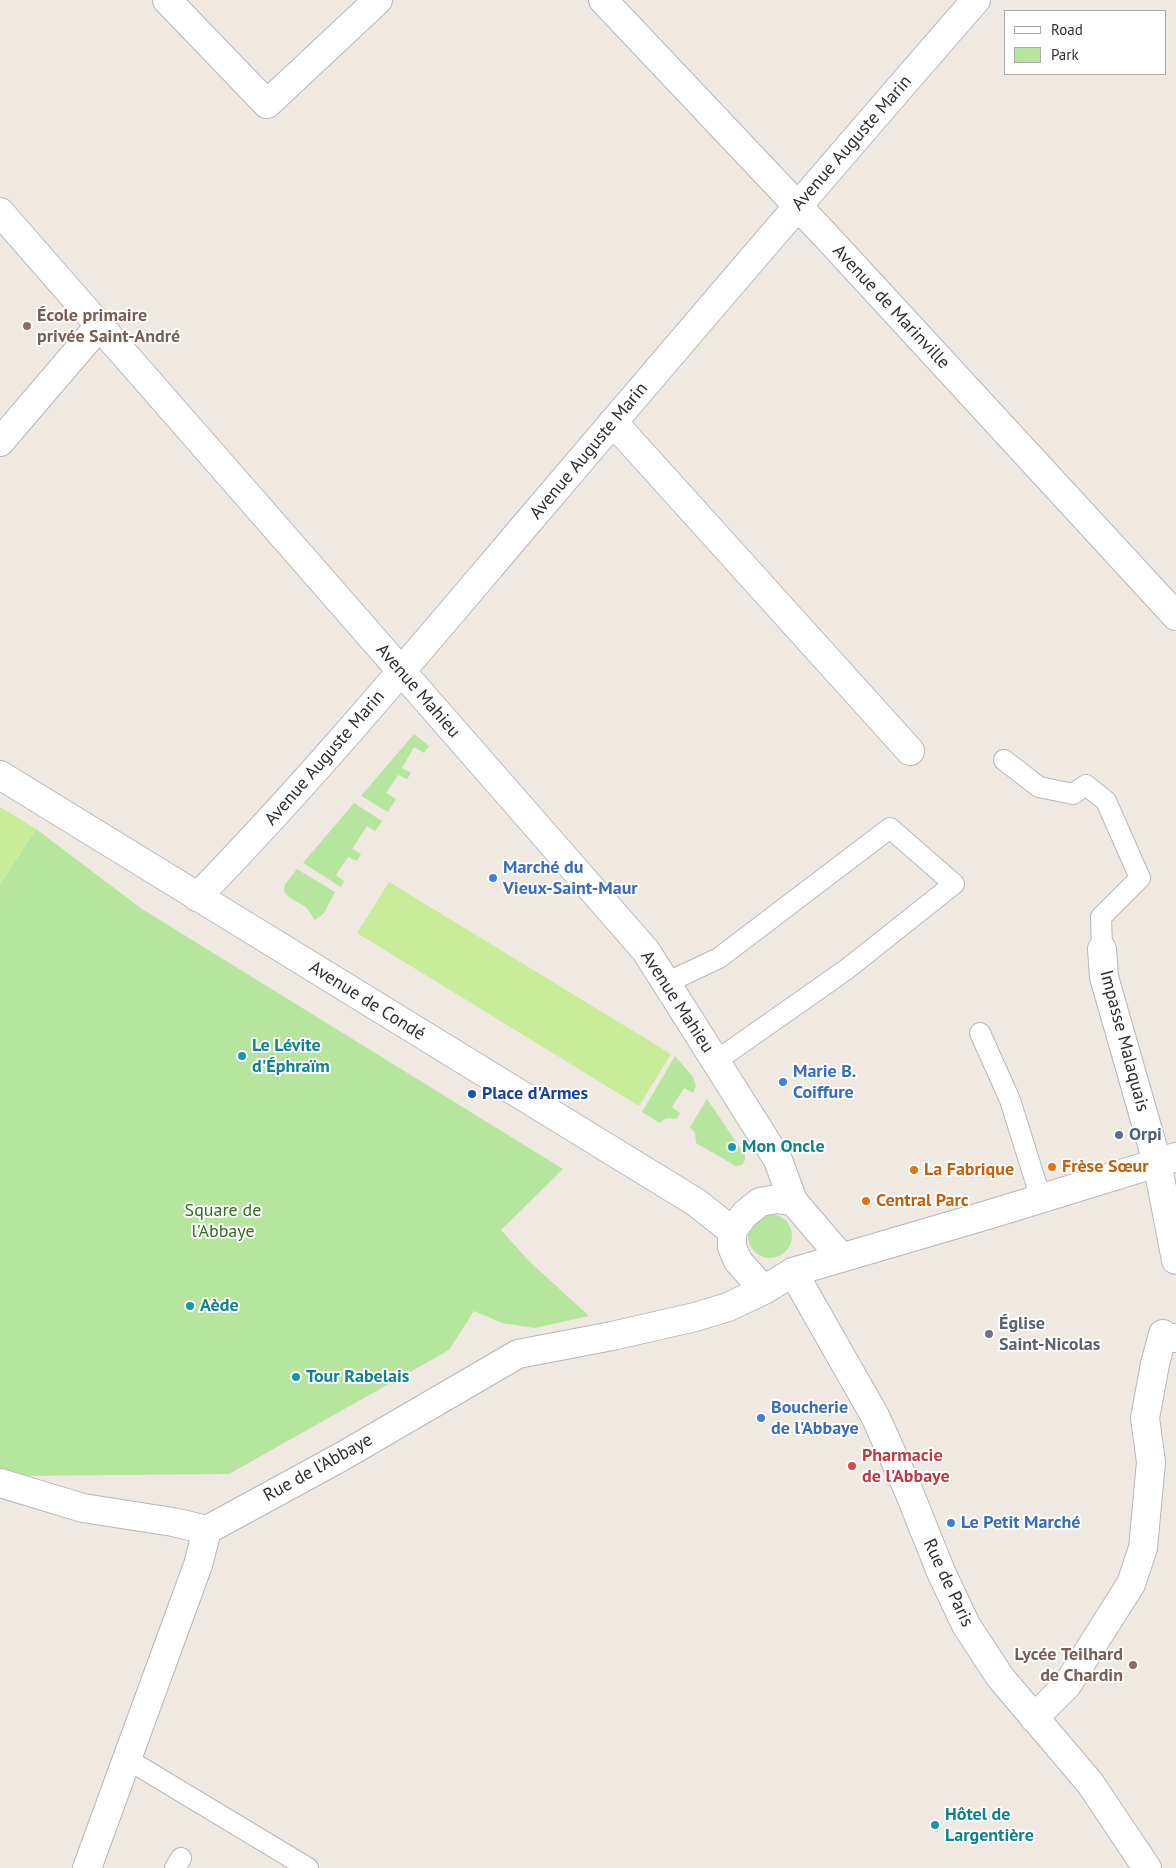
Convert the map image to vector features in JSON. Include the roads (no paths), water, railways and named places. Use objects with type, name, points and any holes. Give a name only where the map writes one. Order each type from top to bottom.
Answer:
[{"type":"street","points":[[167,0],[267,104],[378,0]]},
{"type":"street","name":"Avenue de Marinville","points":[[603,0],[797,206],[1176,616]]},
{"type":"street","name":"Avenue Auguste Marin","points":[[197,897],[260,832],[401,671],[797,206],[976,0]]},
{"type":"street","name":"Avenue Mahieu","points":[[0,212],[646,951],[778,1160],[792,1201]]},
{"type":"street","points":[[0,442],[100,325]]},
{"type":"street","points":[[613,422],[910,751]]},
{"type":"street","name":"Avenue de Condé","points":[[0,775],[697,1204],[732,1231]]},
{"type":"street","name":"Impasse Malaquais","points":[[1102,949],[1104,977],[1166,1159],[1176,1260]]},
{"type":"street","name":"Rue de l'Abbaye","points":[[206,1530],[341,1456],[518,1354],[612,1336],[695,1317],[728,1307],[764,1290],[792,1272],[1166,1159]]},
{"type":"street","points":[[764,1290],[738,1261],[732,1247],[732,1231],[745,1214],[760,1202],[777,1199],[792,1201],[841,1257]]},
{"type":"street","name":"Rue de Paris","points":[[792,1272],[880,1428],[941,1572],[966,1625],[1000,1677],[1090,1783],[1147,1868]]},
{"type":"street","points":[[1034,1718],[1067,1685],[1131,1584],[1143,1548],[1151,1462],[1145,1418],[1155,1364],[1169,1336]]},
{"type":"street","points":[[0,1483],[83,1508],[173,1522],[206,1530],[198,1565],[87,1868]]},
{"type":"lane","points":[[1004,760],[1039,787],[1073,794],[1086,784],[1106,801],[1140,878],[1101,917],[1102,949]]},
{"type":"lane","points":[[666,983],[719,958],[890,828],[954,884],[847,969],[716,1061]]},
{"type":"lane","points":[[980,1033],[1010,1100],[1041,1198]]},
{"type":"lane","points":[[127,1759],[308,1868]]},
{"type":"place","name":"École primaire privée Saint-André","points":[[27,326]]},
{"type":"place","name":"Marché du Vieux-Saint-Maur","points":[[493,878]]},
{"type":"place","name":"Le Lévite d'Éphraïm","points":[[242,1056]]},
{"type":"place","name":"Marie B. Coiffure","points":[[783,1082]]},
{"type":"place","name":"Place d'Armes","points":[[472,1094]]},
{"type":"place","name":"Orpi","points":[[1119,1135]]},
{"type":"place","name":"Mon Oncle","points":[[732,1147]]},
{"type":"place","name":"Frèse Sœur","points":[[1052,1167]]},
{"type":"place","name":"La Fabrique","points":[[914,1170]]},
{"type":"place","name":"Central Parc","points":[[866,1201]]},
{"type":"place","name":"Aède","points":[[190,1306]]},
{"type":"place","name":"Église Saint-Nicolas","points":[[989,1334]]},
{"type":"place","name":"Tour Rabelais","points":[[296,1377]]},
{"type":"place","name":"Boucherie de l'Abbaye","points":[[761,1418]]},
{"type":"place","name":"Pharmacie de l'Abbaye","points":[[852,1466]]},
{"type":"place","name":"Le Petit Marché","points":[[951,1523]]},
{"type":"place","name":"Lycée Teilhard de Chardin","points":[[1133,1665]]},
{"type":"place","name":"Hôtel de Largentière","points":[[935,1825]]},
{"type":"park label","name":"Square de l'Abbaye","points":[[223,1221]]}]
